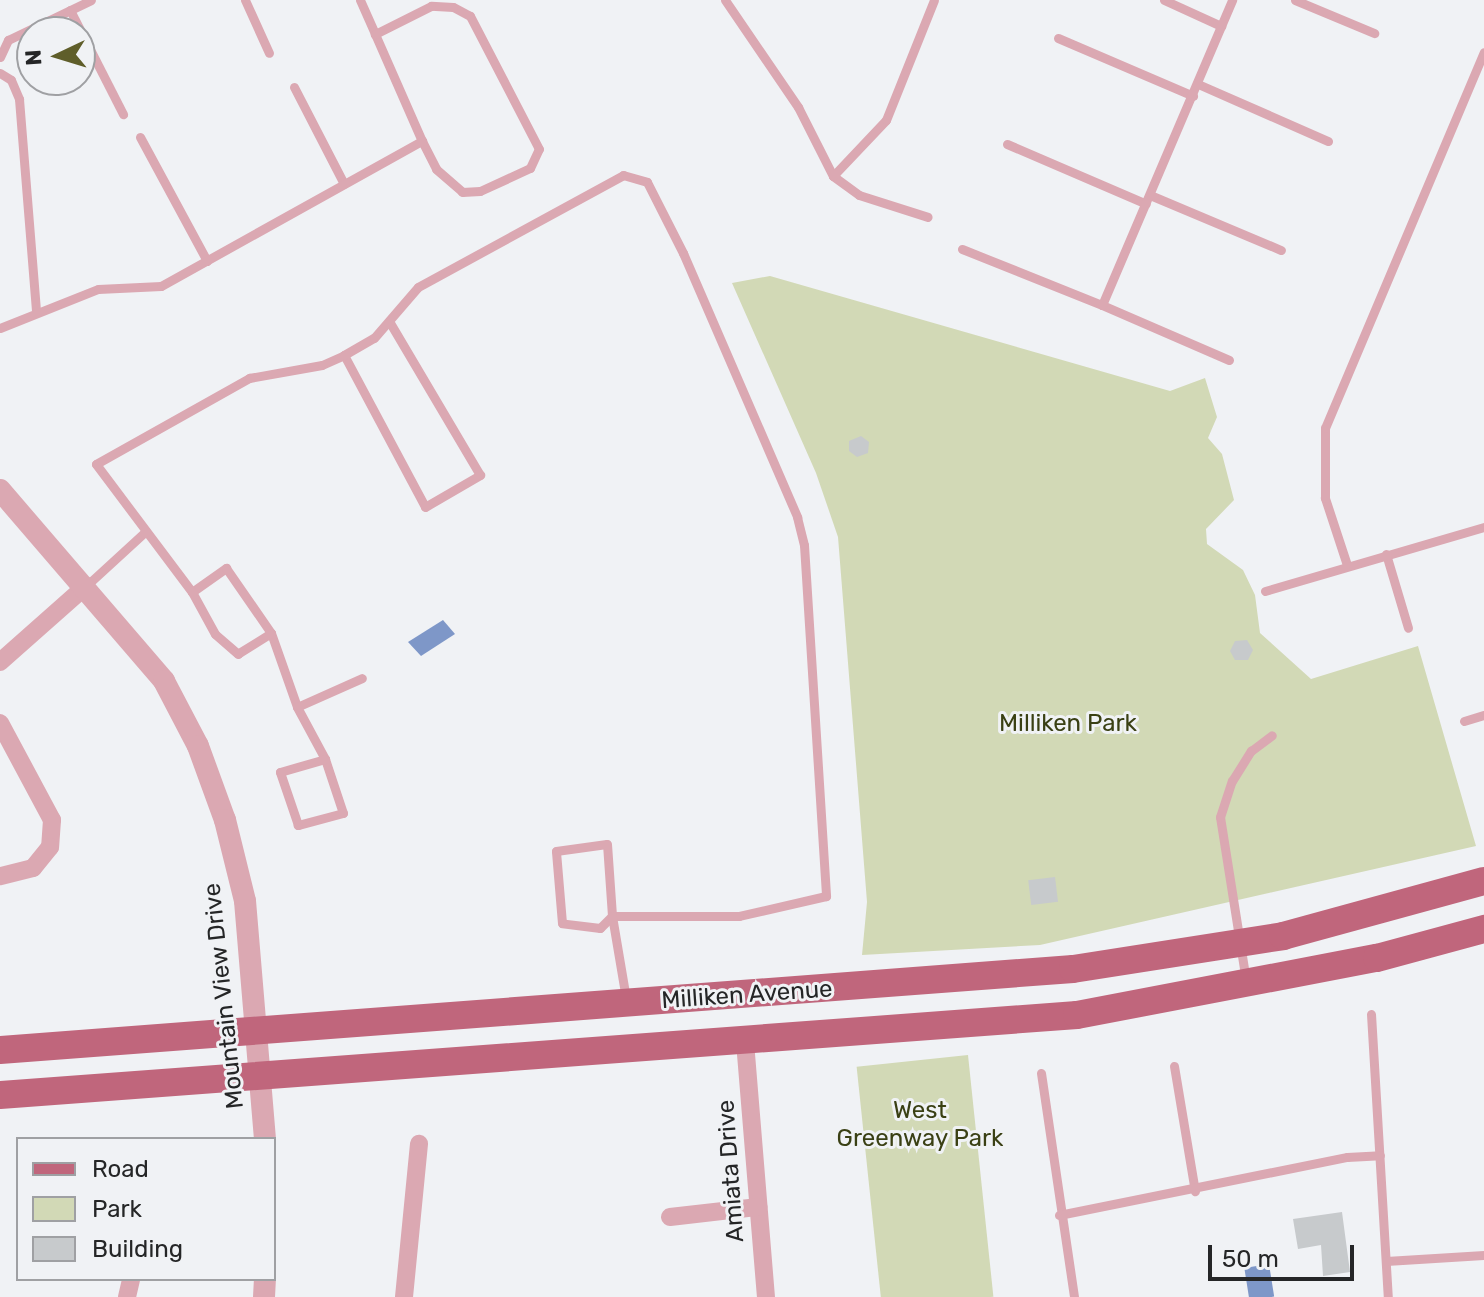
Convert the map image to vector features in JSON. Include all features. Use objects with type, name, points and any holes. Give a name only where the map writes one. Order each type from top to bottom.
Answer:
[{"type":"main road","name":"Milliken Avenue","points":[[0,1050],[1073,969],[1239,944],[1393,910],[1484,881]]},
{"type":"main road","name":"Milliken Avenue","points":[[0,1095],[1077,1015],[1247,984],[1484,929]]},
{"type":"street","name":"Mountain View Drive","points":[[0,490],[86,586],[164,681],[198,746],[225,820],[245,901],[265,1137]]},
{"type":"street","points":[[0,662],[86,586]]},
{"type":"street","points":[[0,723],[52,820],[50,847],[33,868],[0,876]]},
{"type":"street","name":"Amiata Drive","points":[[745,1042],[766,1297]]},
{"type":"street","points":[[408,1296],[419,1144]]},
{"type":"street","points":[[670,1217],[758,1207]]},
{"type":"lane","points":[[0,57],[8,40],[91,0]]},
{"type":"lane","points":[[245,0],[269,53]]},
{"type":"lane","points":[[360,0],[422,141],[436,169],[462,192],[480,191],[530,168],[539,149],[470,16],[453,7],[431,6],[375,34]]},
{"type":"lane","points":[[725,0],[798,107],[833,176],[859,195],[928,217]]},
{"type":"lane","points":[[833,176],[886,120],[934,0]]},
{"type":"lane","points":[[1164,0],[1221,26]]},
{"type":"lane","points":[[1102,305],[1232,0]]},
{"type":"lane","points":[[1295,0],[1374,33]]},
{"type":"lane","points":[[70,10],[123,114]]},
{"type":"lane","points":[[1058,38],[1193,96]]},
{"type":"lane","points":[[1347,565],[1325,498],[1325,428],[1484,52]]},
{"type":"lane","points":[[0,73],[11,80],[19,99],[36,312]]},
{"type":"lane","points":[[1198,84],[1328,141]]},
{"type":"lane","points":[[294,87],[344,184]]},
{"type":"lane","points":[[140,137],[207,261]]},
{"type":"lane","points":[[0,328],[98,289],[161,286],[422,141]]},
{"type":"lane","points":[[1007,144],[1281,250]]},
{"type":"lane","points":[[271,633],[238,654],[215,634],[192,592],[96,464],[249,378],[322,365],[344,355],[390,323],[418,287],[623,175],[647,182],[797,517],[805,559],[826,896],[739,916],[612,916],[600,928],[562,923],[556,851],[607,844],[612,916],[626,1003]]},
{"type":"lane","points":[[962,249],[1229,360]]},
{"type":"lane","points":[[344,355],[425,507],[480,475],[390,323]]},
{"type":"lane","points":[[1265,591],[1484,527]]},
{"type":"lane","points":[[86,586],[146,531]]},
{"type":"lane","points":[[1386,554],[1408,628]]},
{"type":"lane","points":[[192,592],[226,568],[271,633],[297,707],[325,759],[343,813],[298,825],[280,772],[325,759]]},
{"type":"lane","points":[[297,707],[362,678]]},
{"type":"lane","points":[[1464,721],[1484,715]]},
{"type":"lane","points":[[1247,984],[1220,817],[1238,771],[1251,751],[1272,735]]},
{"type":"lane","points":[[1371,1014],[1388,1297]]},
{"type":"lane","points":[[1174,1066],[1195,1191]]},
{"type":"lane","points":[[1041,1073],[1059,1215],[1074,1297]]},
{"type":"lane","points":[[1059,1215],[1195,1191],[1347,1157],[1380,1155]]},
{"type":"lane","points":[[1386,1261],[1484,1255]]},
{"type":"green space","name":"Milliken Park","points":[[770,276],[1170,391],[1205,378],[1217,417],[1208,438],[1222,454],[1234,500],[1206,529],[1207,544],[1243,570],[1255,595],[1260,633],[1311,679],[1418,646],[1476,846],[1040,945],[862,955],[867,902],[838,537],[816,473],[732,283]]},
{"type":"green space","name":"West Greenway Park","points":[[968,1055],[993,1297],[881,1297],[857,1067]]},
{"type":"water","points":[[443,620],[455,634],[421,656],[408,642]]},
{"type":"water","points":[[1269,1264],[1274,1297],[1249,1297],[1244,1268]]},
{"type":"building","points":[[861,436],[869,442],[868,453],[857,457],[849,451],[849,441]]},
{"type":"building","points":[[1247,640],[1253,650],[1248,660],[1235,660],[1230,651],[1235,641]]},
{"type":"building","points":[[1055,877],[1058,902],[1031,905],[1028,880]]},
{"type":"building","points":[[1342,1212],[1350,1272],[1323,1276],[1321,1245],[1298,1249],[1293,1219]]}]
